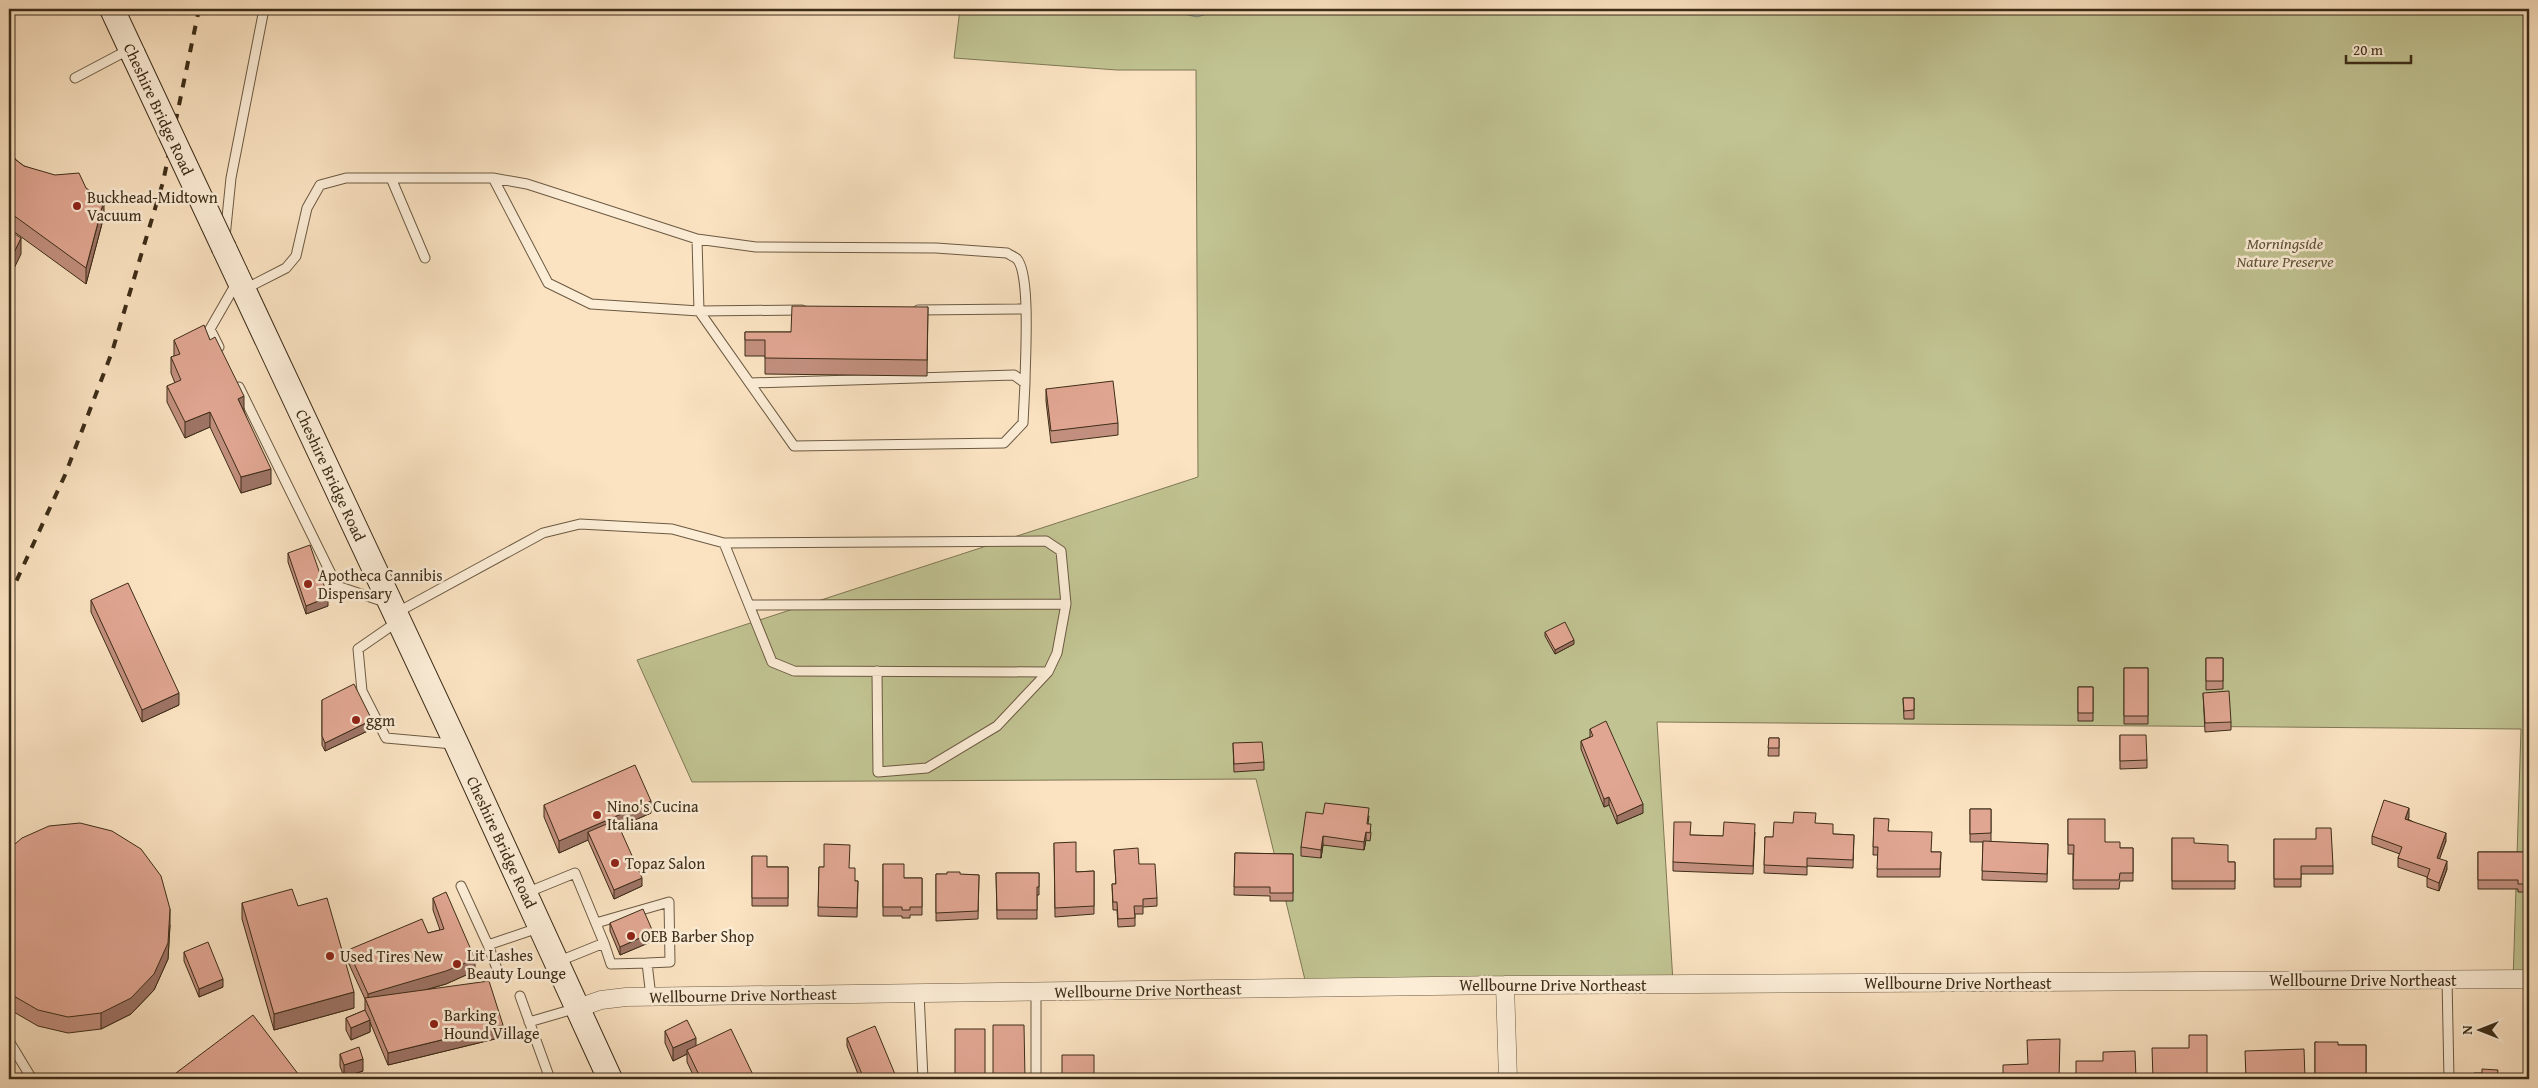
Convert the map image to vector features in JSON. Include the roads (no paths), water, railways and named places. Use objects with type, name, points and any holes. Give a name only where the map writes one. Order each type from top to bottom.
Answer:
[{"type":"main road","name":"Cheshire Bridge Road","points":[[112,9],[457,745],[610,1079]]},
{"type":"street","name":"Wellbourne Drive Northeast","points":[[578,1008],[601,1000],[651,997],[919,993],[1505,985],[2529,979]]},
{"type":"street","points":[[1505,985],[1508,1079]]},
{"type":"lane","points":[[224,248],[232,178],[264,9]]},
{"type":"lane","points":[[75,78],[132,51]]},
{"type":"lane","points":[[223,355],[210,329],[241,284],[286,268],[296,256],[307,208],[320,185],[346,178],[493,178],[527,184],[697,239],[756,247],[936,248],[1007,253],[1018,259],[1023,272],[1026,309],[1023,424],[1004,442],[794,446],[699,311],[697,239]]},
{"type":"lane","points":[[391,178],[425,258]]},
{"type":"lane","points":[[493,178],[548,283],[591,304],[699,311],[813,310]]},
{"type":"lane","points":[[910,310],[1026,309]]},
{"type":"lane","points":[[750,383],[1014,375],[1025,383]]},
{"type":"lane","points":[[236,382],[337,586],[395,613]]},
{"type":"lane","points":[[457,745],[386,738],[362,691],[358,649],[395,613],[543,532],[580,524],[672,529],[724,543],[1046,541],[1061,551],[1066,604],[1057,653],[1048,672],[997,726],[927,768],[878,772],[877,671]]},
{"type":"lane","points":[[724,543],[772,662],[794,671],[1048,672]]},
{"type":"lane","points":[[749,605],[1066,604]]},
{"type":"lane","points":[[525,893],[575,873],[612,964],[670,962],[669,902],[596,923]]},
{"type":"lane","points":[[461,886],[499,974]]},
{"type":"lane","points":[[488,945],[541,927]]},
{"type":"lane","points":[[557,962],[604,943]]},
{"type":"lane","points":[[646,963],[651,997]]},
{"type":"lane","points":[[2447,979],[2449,1079]]},
{"type":"lane","points":[[1036,992],[1036,1079]]},
{"type":"lane","points":[[919,993],[923,1079]]},
{"type":"lane","points":[[520,996],[550,1079]]},
{"type":"lane","points":[[529,1022],[578,1008]]},
{"type":"lane","points":[[9,1041],[32,1079]]},
{"type":"water","points":[[1162,9],[1223,9],[1197,17]]},
{"type":"railway","points":[[9,597],[65,475],[112,352],[163,182],[199,9]]},
{"type":"place","name":"Buckhead-Midtown Vacuum","points":[[77,206]]},
{"type":"place","name":"Apotheca Cannibis Dispensary","points":[[308,584]]},
{"type":"place","name":"ggm","points":[[356,720]]},
{"type":"place","name":"Nino's Cucina Italiana","points":[[597,815]]},
{"type":"place","name":"Topaz Salon","points":[[615,863]]},
{"type":"place","name":"OEB Barber Shop","points":[[631,936]]},
{"type":"place","name":"Used Tires New","points":[[330,956]]},
{"type":"place","name":"Lit Lashes Beauty Lounge","points":[[457,964]]},
{"type":"place","name":"Barking Hound Village","points":[[434,1024]]},
{"type":"park label","name":"Morningside Nature Preserve","points":[[2285,252]]}]
